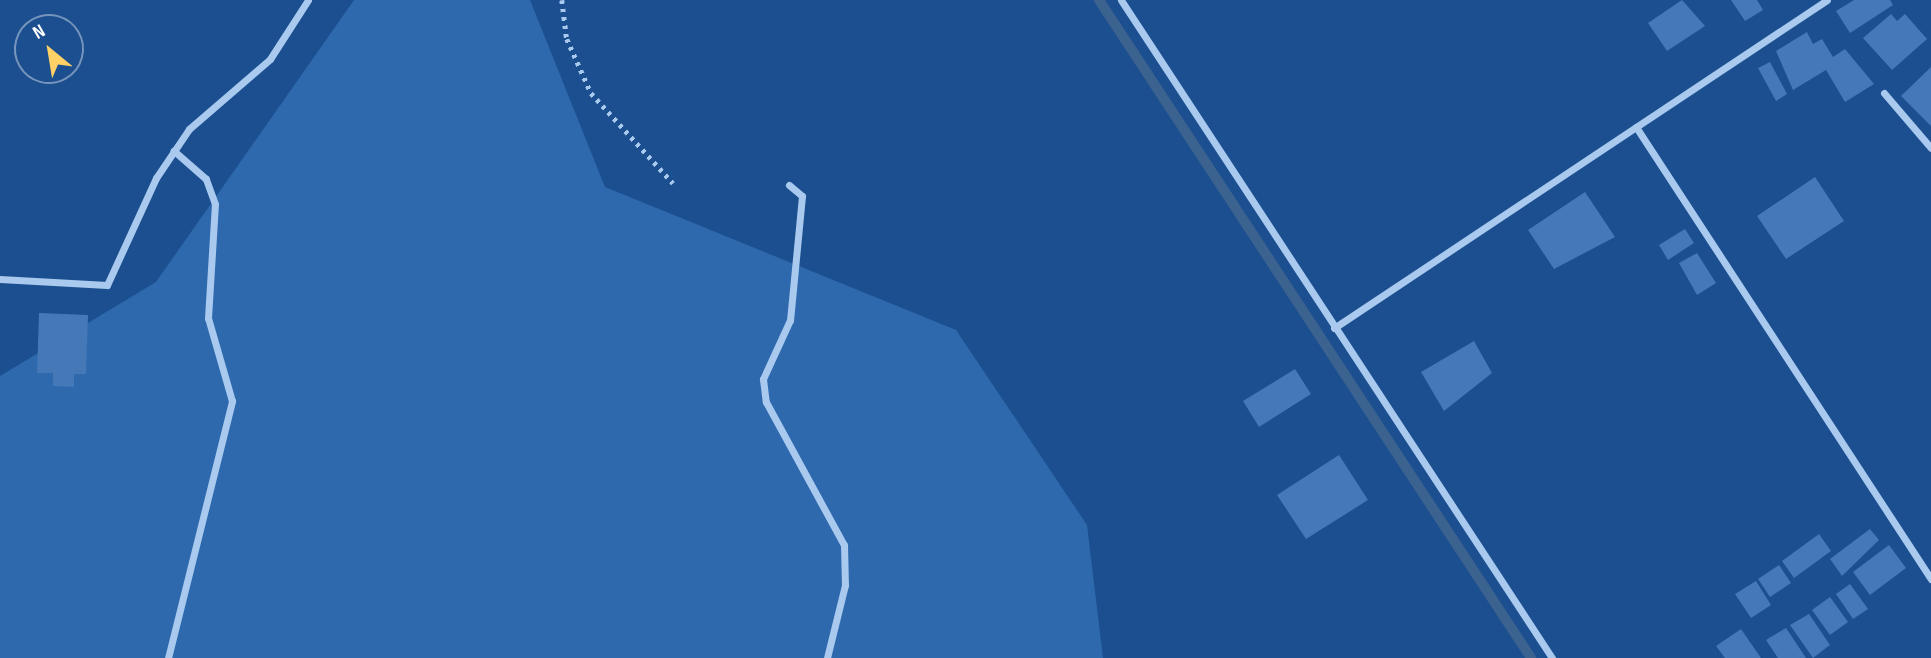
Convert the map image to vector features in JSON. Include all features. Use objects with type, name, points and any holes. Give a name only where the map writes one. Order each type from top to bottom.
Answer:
[{"type":"street","points":[[0,279],[107,285],[174,151],[189,129],[270,59],[308,0]]},
{"type":"street","points":[[1121,0],[1552,658]]},
{"type":"street","points":[[1334,328],[1827,0]]},
{"type":"street","points":[[1884,93],[1931,148]]},
{"type":"street","points":[[1636,127],[1931,579]]},
{"type":"street","points":[[168,658],[232,401],[208,318],[215,204],[206,179],[174,151]]},
{"type":"street","points":[[789,185],[802,196],[790,320],[763,379],[766,402],[844,545],[845,585],[827,658]]},
{"type":"path","points":[[562,0],[567,38],[591,93],[673,183]]},
{"type":"shaded area","points":[[354,0],[530,0],[605,187],[956,330],[1087,525],[1103,658],[0,658],[0,376],[156,282]]},
{"type":"building","points":[[1682,0],[1705,26],[1667,51],[1648,23]]},
{"type":"building","points":[[1731,0],[1757,0],[1763,10],[1745,21]]},
{"type":"building","points":[[1854,0],[1890,0],[1893,5],[1850,33],[1836,11]]},
{"type":"building","points":[[1891,14],[1897,21],[1905,14],[1927,39],[1892,70],[1863,38]]},
{"type":"building","points":[[1807,32],[1813,44],[1822,39],[1833,57],[1845,49],[1874,84],[1845,102],[1826,70],[1793,90],[1776,51]]},
{"type":"building","points":[[1770,62],[1787,94],[1776,101],[1758,68]]},
{"type":"building","points":[[1931,67],[1931,126],[1901,96]]},
{"type":"building","points":[[1815,177],[1844,221],[1786,259],[1757,216]]},
{"type":"building","points":[[1585,192],[1615,237],[1554,269],[1528,230]]},
{"type":"building","points":[[1685,229],[1694,243],[1668,260],[1659,245]]},
{"type":"building","points":[[1697,253],[1716,283],[1697,295],[1679,263]]},
{"type":"building","points":[[39,313],[88,315],[86,374],[74,374],[74,387],[53,386],[53,373],[37,373]]},
{"type":"building","points":[[1474,341],[1492,373],[1444,411],[1421,372]]},
{"type":"building","points":[[1295,369],[1311,394],[1259,427],[1243,401]]},
{"type":"building","points":[[1339,455],[1368,500],[1306,539],[1277,495]]},
{"type":"building","points":[[1870,529],[1879,540],[1842,576],[1830,559]]},
{"type":"building","points":[[1819,534],[1831,551],[1794,578],[1782,561]]},
{"type":"building","points":[[1889,545],[1906,568],[1870,595],[1853,572]]},
{"type":"building","points":[[1779,565],[1791,583],[1770,597],[1758,579]]},
{"type":"building","points":[[1756,581],[1771,605],[1751,618],[1735,594]]},
{"type":"building","points":[[1850,584],[1868,609],[1853,619],[1836,594]]},
{"type":"building","points":[[1830,597],[1848,622],[1830,635],[1812,610]]},
{"type":"building","points":[[1809,614],[1830,645],[1813,658],[1790,625]]},
{"type":"building","points":[[1786,628],[1806,658],[1778,658],[1766,640]]},
{"type":"building","points":[[1741,629],[1761,658],[1725,658],[1716,646]]},
{"type":"waterway","points":[[1099,0],[1531,658]]}]
